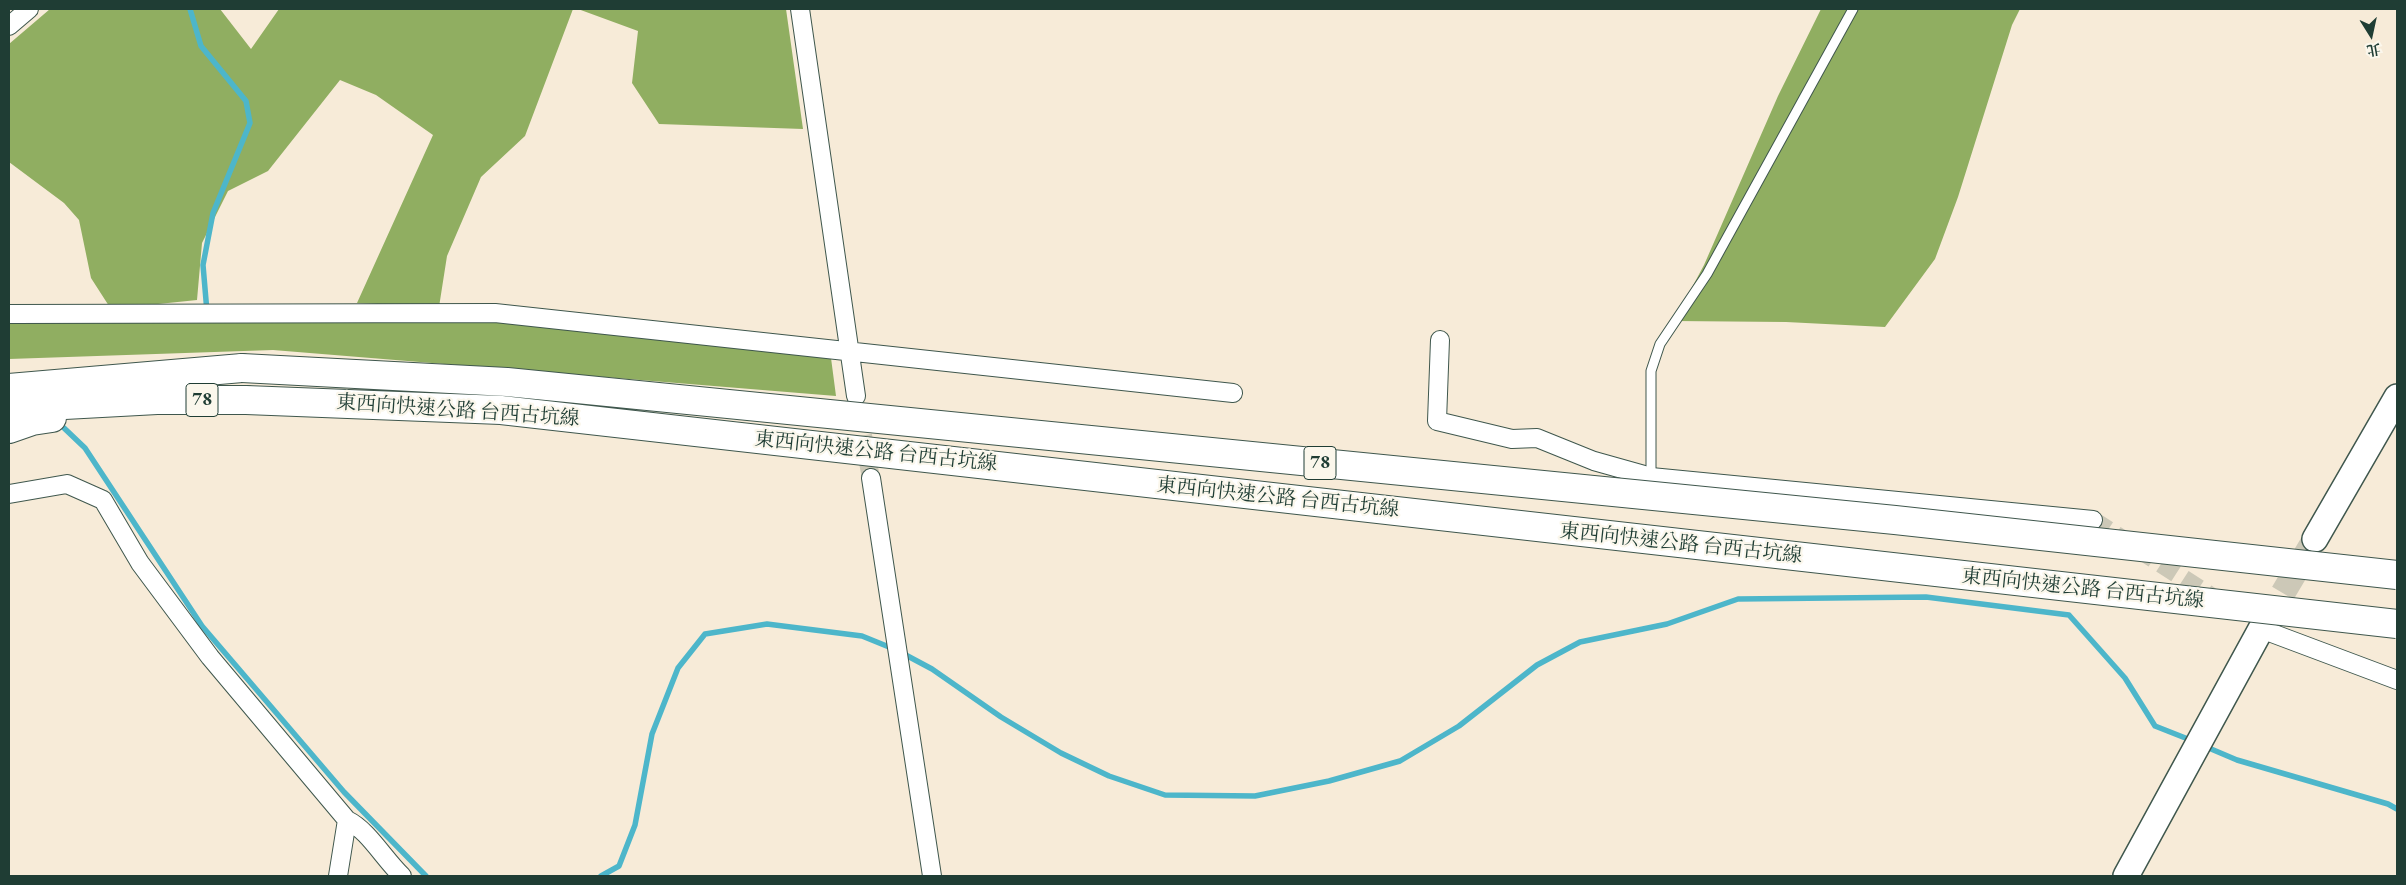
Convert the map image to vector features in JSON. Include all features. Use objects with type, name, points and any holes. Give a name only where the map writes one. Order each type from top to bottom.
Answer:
[{"type":"highway","name":"東西向快速公路 台西古坑線","points":[[198,372],[242,368],[507,382],[1885,519],[2397,575]]},
{"type":"highway","points":[[9,371],[198,372]]},
{"type":"highway","points":[[9,388],[198,372]]},
{"type":"highway","name":"東西向快速公路 台西古坑線","points":[[157,400],[246,400],[501,410],[2397,624]]},
{"type":"highway","points":[[9,408],[157,400]]},
{"type":"highway","points":[[9,429],[32,421],[157,400]]},
{"type":"street","points":[[9,26],[29,9]]},
{"type":"street","points":[[800,9],[848,352],[856,396]]},
{"type":"street","points":[[9,314],[495,313],[1233,393]]},
{"type":"street","points":[[1440,340],[1437,421],[1512,439],[1537,438],[1594,461],[1651,477],[2093,520]]},
{"type":"street","points":[[2315,539],[2397,397]]},
{"type":"street","points":[[871,478],[932,876]]},
{"type":"street","points":[[9,494],[67,484],[103,500],[140,563],[210,657],[347,820],[359,825],[385,859],[402,876]]},
{"type":"street","points":[[2126,876],[2261,629],[2397,680]]},
{"type":"street","points":[[338,876],[347,820]]},
{"type":"lane","points":[[1651,477],[1651,371],[1660,344],[1708,274],[1853,9]]},
{"type":"green space","points":[[50,9],[220,9],[251,49],[279,9],[573,9],[525,136],[481,177],[447,256],[439,307],[357,303],[433,135],[376,95],[340,80],[268,171],[228,191],[202,243],[197,300],[139,306],[109,306],[91,278],[79,220],[64,203],[9,162],[9,44]]},
{"type":"green space","points":[[578,9],[786,9],[803,129],[659,124],[632,83],[638,31]]},
{"type":"green space","points":[[1821,9],[2020,9],[2012,25],[1958,197],[1935,259],[1885,327],[1786,322],[1674,321],[1704,265],[1778,96]]},
{"type":"green space","points":[[9,319],[485,321],[831,358],[836,396],[273,350],[9,359]]},
{"type":"waterway","points":[[190,9],[201,46],[246,101],[250,123],[213,213],[203,265],[207,312]]},
{"type":"waterway","points":[[64,428],[85,448],[202,626],[344,792],[426,876]]},
{"type":"waterway","points":[[902,653],[932,669],[1001,717],[1061,753],[1109,776],[1165,795],[1255,796],[1329,781],[1400,761],[1459,726],[1537,665],[1580,642],[1667,624],[1738,599],[1926,597],[2069,615],[2125,678],[2155,726],[2193,741]]},
{"type":"waterway","points":[[601,876],[619,866],[635,825],[652,734],[678,668],[705,634],[767,624],[862,636],[894,649]]},
{"type":"waterway","points":[[2204,746],[2237,760],[2388,804],[2397,809]]},
{"type":"tunnel","points":[[858,409],[871,478]]},
{"type":"tunnel","points":[[2093,520],[2217,600]]},
{"type":"tunnel","points":[[2264,625],[2315,539]]}]
